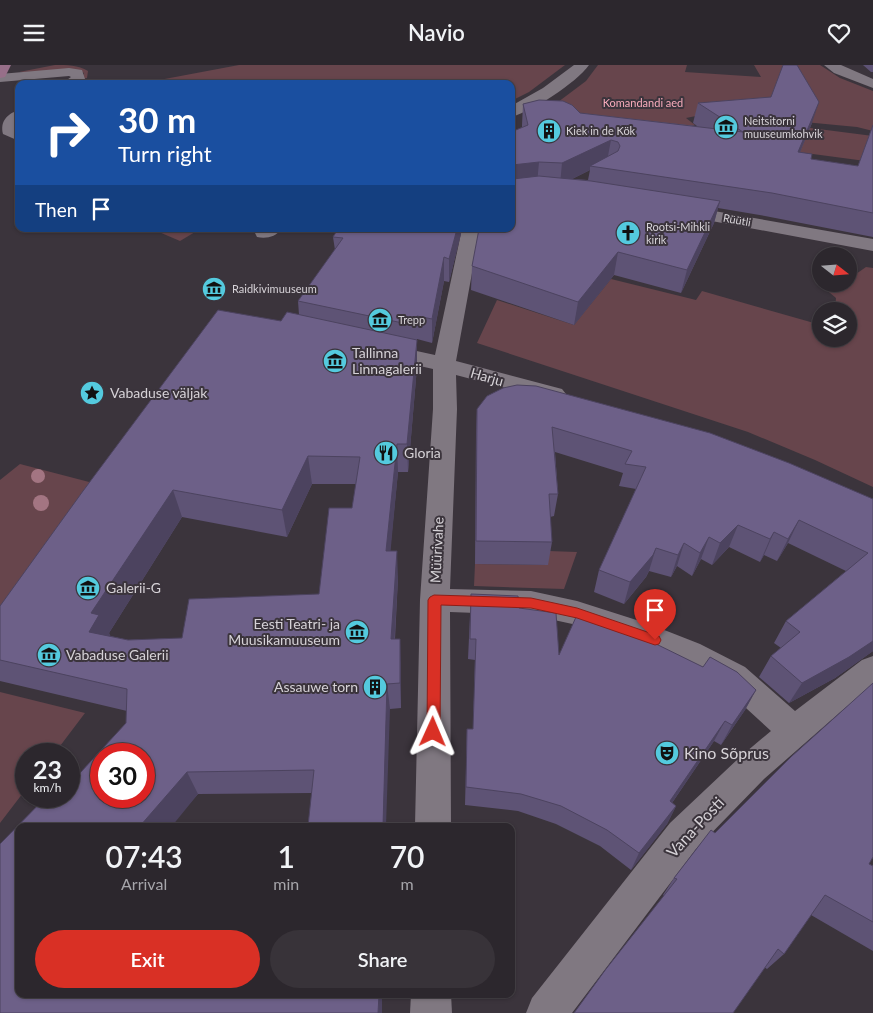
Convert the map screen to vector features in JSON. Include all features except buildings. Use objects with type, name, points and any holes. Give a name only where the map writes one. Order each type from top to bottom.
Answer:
[{"type":"street","points":[[1,72],[41,65]]},
{"type":"street","points":[[515,110],[540,97],[568,78],[582,65]]},
{"type":"street","points":[[831,65],[873,84]]},
{"type":"street","points":[[1,72],[69,72],[77,73],[78,79],[76,80]]},
{"type":"street","points":[[15,117],[7,124],[9,131],[15,134]]},
{"type":"street","name":"Rüütli","points":[[664,208],[873,245]]},
{"type":"street","points":[[444,365],[470,232]]},
{"type":"street","name":"Harju","points":[[357,345],[444,365],[572,399]]},
{"type":"street","name":"Müürivahe","points":[[433,823],[434,600],[445,409],[444,365]]},
{"type":"street","points":[[434,600],[531,603],[577,613],[638,633],[688,653],[734,677],[794,731]]},
{"type":"street","name":"Vana-Posti","points":[[547,1013],[683,836],[752,768],[794,731],[873,669]]},
{"type":"street","points":[[431,998],[431,1013]]},
{"type":"green space","points":[[55,65],[84,69],[88,71],[87,78],[82,79],[84,73],[80,71],[19,72]]},
{"type":"green space","points":[[239,65],[565,65],[529,92],[515,99],[515,80],[159,80]]},
{"type":"green space","name":"Komandandi aed","points":[[598,65],[687,65],[685,72],[761,77],[754,65],[820,65],[840,78],[873,91],[873,131],[857,127],[711,113],[686,118],[695,125],[680,129],[614,138],[558,102],[586,81]]},
{"type":"green space","points":[[803,127],[873,136],[873,162],[722,142]]},
{"type":"green space","points":[[159,232],[195,232],[180,241]]},
{"type":"green space","points":[[866,267],[873,268],[873,487],[748,432],[477,343],[497,300],[574,325],[611,279],[696,300],[702,291],[812,322],[812,347],[857,347],[857,302],[836,302],[836,298],[830,293],[858,293],[858,273]]},
{"type":"green space","points":[[20,464],[93,483],[0,611],[0,480]]},
{"type":"green space","points":[[548,551],[577,552],[564,589],[474,586],[475,564],[548,565]]},
{"type":"green space","points":[[0,692],[85,713],[62,743],[15,743],[15,803],[0,823]]},
{"type":"place","name":"Neitsitorni muuseumkohvik","points":[[726,127]]},
{"type":"place","name":"Kiek in de Kök","points":[[549,131]]},
{"type":"place","name":"Rootsi-Mihkli kirik","points":[[628,233]]},
{"type":"place","name":"Raidkivimuuseum","points":[[214,289]]},
{"type":"place","name":"Trepp","points":[[380,320]]},
{"type":"place","name":"Tallinna Linnagalerii","points":[[335,361]]},
{"type":"place","name":"Vabaduse väljak","points":[[92,393]]},
{"type":"place","name":"Gloria","points":[[386,453]]},
{"type":"place","name":"Galerii-G","points":[[88,588]]},
{"type":"place","name":"Eesti Teatri- ja Muusikamuuseum","points":[[357,632]]},
{"type":"place","name":"Vabaduse Galerii","points":[[49,655]]},
{"type":"place","name":"Assauwe torn","points":[[375,687]]},
{"type":"place","name":"Kino Sõprus","points":[[667,753]]},
{"type":"route","points":[[433,732],[434,600],[531,603],[577,613],[655,640]]}]
